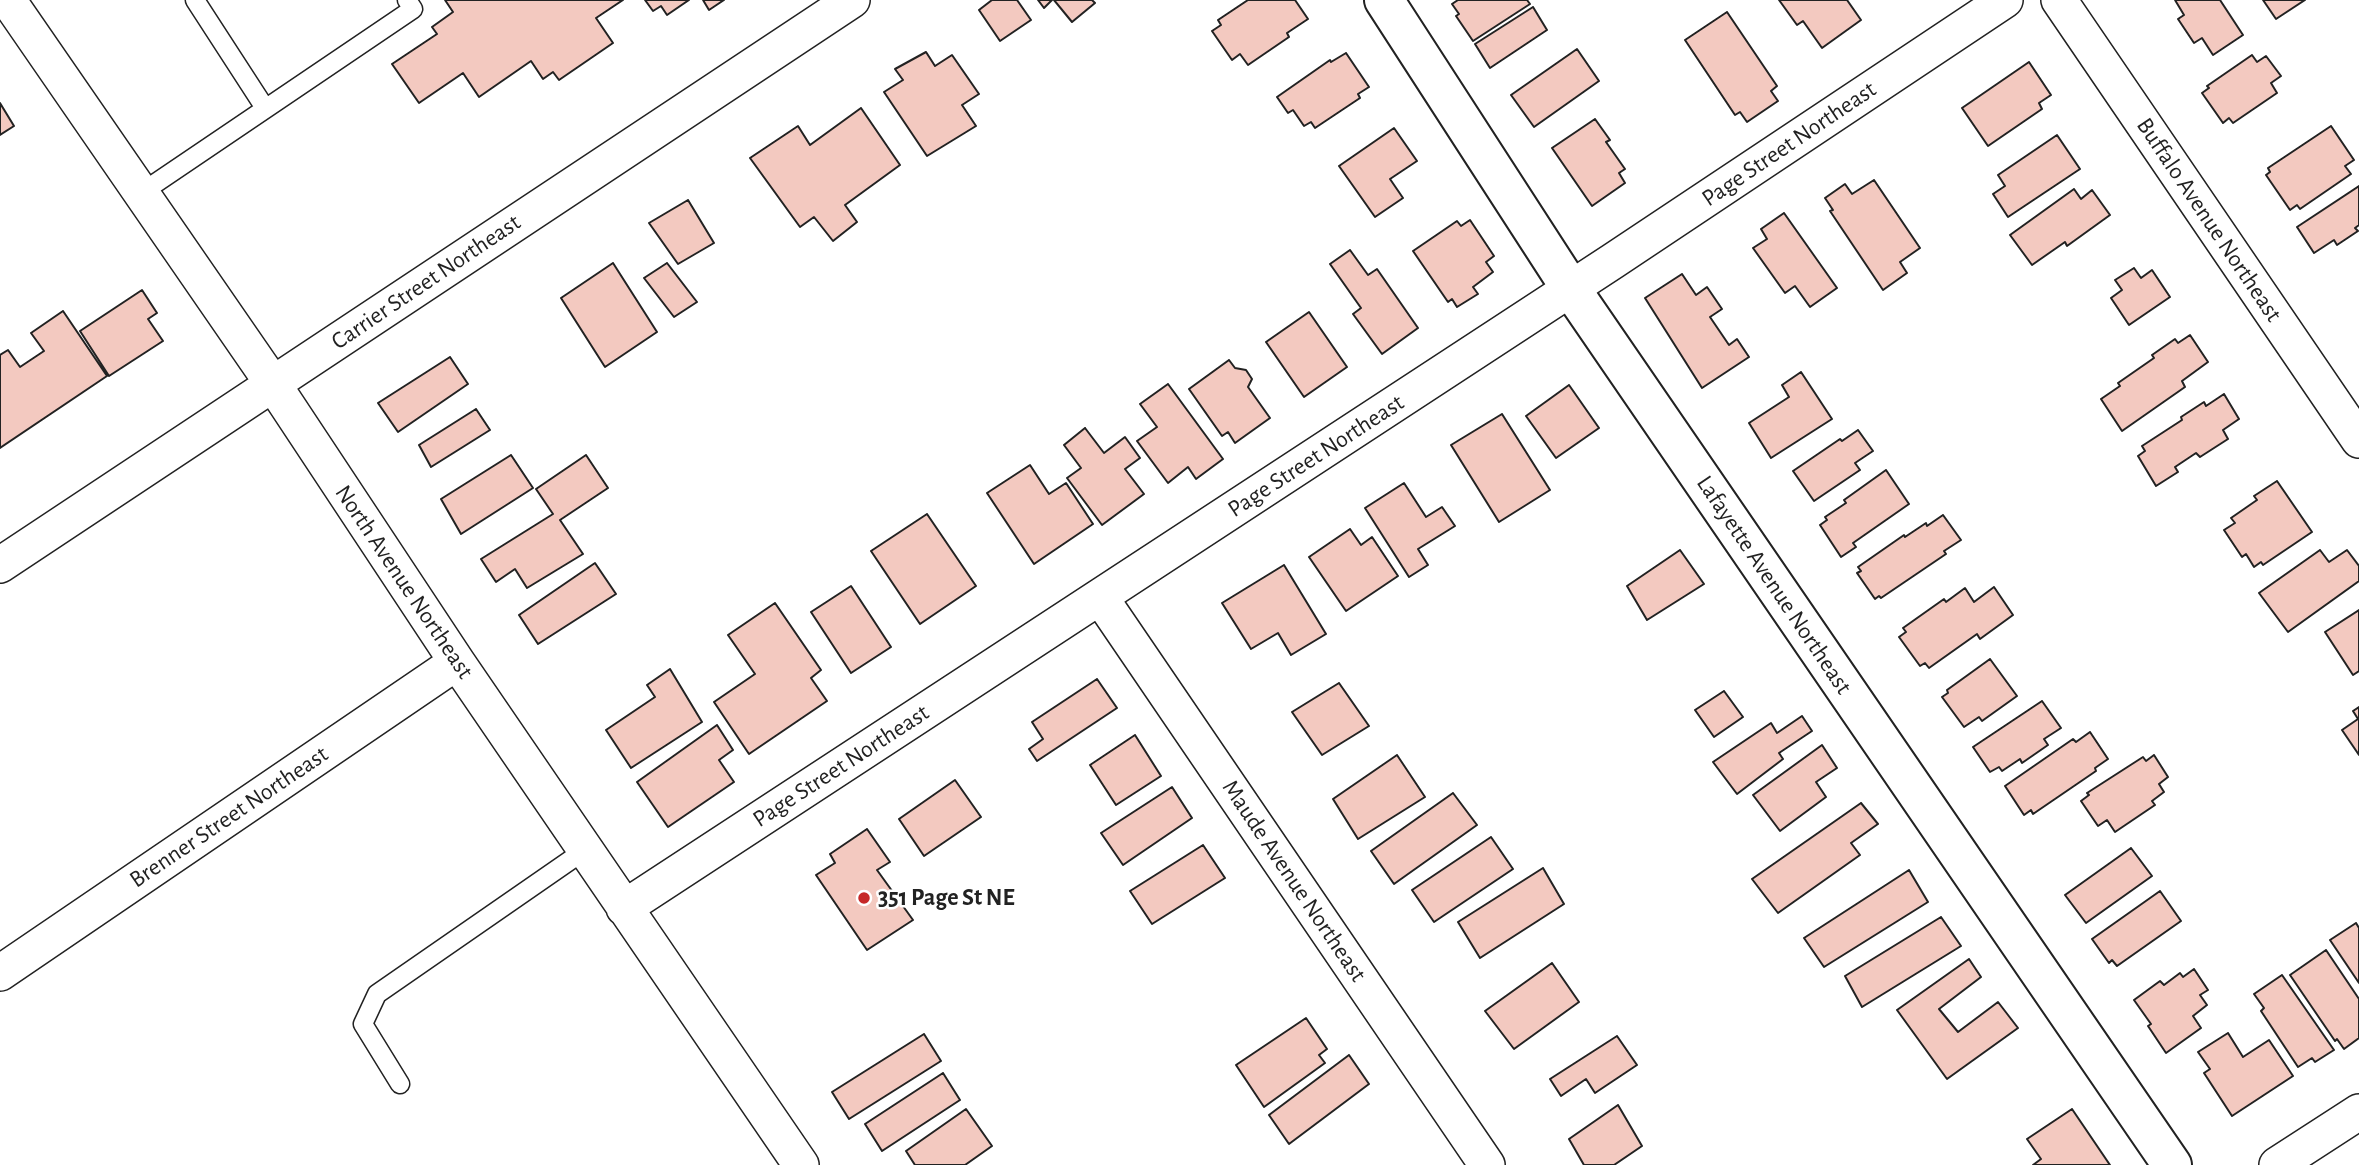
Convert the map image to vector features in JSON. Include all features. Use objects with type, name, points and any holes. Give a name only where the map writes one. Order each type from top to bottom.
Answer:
[{"type":"street","name":"North Avenue Northeast","points":[[8,0],[273,384],[457,662],[801,1165]]},
{"type":"street","name":"Carrier Street Northeast","points":[[0,565],[852,0]]},
{"type":"street","name":"Lafayette Avenue Northeast","points":[[1384,0],[1571,289],[2172,1165]]},
{"type":"street","name":"Page Street Northeast","points":[[624,908],[1571,289],[2005,0]]},
{"type":"street","name":"Buffalo Avenue Northeast","points":[[2059,0],[2359,440]]},
{"type":"street","name":"Maude Avenue Northeast","points":[[1100,597],[1488,1165]]},
{"type":"street","name":"Brenner Street Northeast","points":[[0,973],[457,662]]},
{"type":"street","points":[[2277,1165],[2359,1112]]},
{"type":"lane","points":[[195,0],[265,108]]},
{"type":"lane","points":[[141,193],[412,9],[407,0]]},
{"type":"lane","points":[[400,1084],[363,1024],[377,994],[585,850]]},
{"type":"building","points":[[445,0],[623,0],[596,18],[613,43],[559,80],[553,72],[543,79],[531,61],[479,97],[463,73],[419,103],[392,64],[437,34],[432,27],[453,12]]},
{"type":"building","points":[[645,0],[689,0],[667,15],[661,6],[653,11]]},
{"type":"building","points":[[703,0],[724,0],[709,10]]},
{"type":"building","points":[[992,0],[1017,0],[1031,20],[1000,41],[979,10]]},
{"type":"building","points":[[1038,0],[1052,0],[1044,8]]},
{"type":"building","points":[[1054,0],[1092,0],[1095,3],[1072,22]]},
{"type":"building","points":[[1248,0],[1295,0],[1308,19],[1287,33],[1289,37],[1248,65],[1240,54],[1232,60],[1212,31],[1221,25],[1218,20]]},
{"type":"building","points":[[1458,0],[1527,0],[1530,4],[1473,41],[1456,16],[1459,14],[1452,4]]},
{"type":"building","points":[[1779,0],[1847,0],[1861,20],[1822,48],[1803,21],[1797,25]]},
{"type":"building","points":[[2175,0],[2220,0],[2243,35],[2213,55],[2202,38],[2194,43],[2178,19],[2184,15]]},
{"type":"building","points":[[2263,0],[2305,0],[2276,19]]},
{"type":"building","points":[[1533,7],[1547,30],[1490,68],[1475,44]]},
{"type":"building","points":[[1727,12],[1777,86],[1771,91],[1778,101],[1747,122],[1740,112],[1735,115],[1685,40]]},
{"type":"building","points":[[1577,49],[1599,81],[1534,127],[1511,95]]},
{"type":"building","points":[[926,52],[935,66],[952,55],[979,94],[962,105],[976,126],[927,156],[884,92],[903,80],[895,69]]},
{"type":"building","points":[[1346,53],[1369,87],[1358,94],[1360,98],[1315,128],[1311,122],[1304,126],[1293,110],[1288,113],[1277,97],[1330,60],[1331,62]]},
{"type":"building","points":[[2252,55],[2257,62],[2266,56],[2281,76],[2271,83],[2277,93],[2233,123],[2229,118],[2223,123],[2202,93],[2209,88],[2207,86]]},
{"type":"building","points":[[2029,62],[2051,95],[2039,103],[2042,109],[1988,146],[1962,108]]},
{"type":"building","points":[[0,103],[14,126],[0,135]]},
{"type":"building","points":[[861,108],[900,165],[845,205],[857,222],[833,241],[814,217],[800,227],[750,158],[798,126],[810,145]]},
{"type":"building","points":[[1595,119],[1610,140],[1606,142],[1625,169],[1619,173],[1625,183],[1592,206],[1552,148]]},
{"type":"building","points":[[2331,126],[2354,160],[2345,166],[2351,174],[2300,209],[2297,205],[2290,210],[2266,175],[2270,172],[2268,168]]},
{"type":"building","points":[[1394,128],[1417,161],[1390,179],[1403,198],[1375,217],[1339,166]]},
{"type":"building","points":[[2057,135],[2080,169],[2008,217],[1993,194],[2005,186],[1998,175]]},
{"type":"building","points":[[1874,180],[1920,248],[1900,262],[1907,273],[1883,290],[1830,211],[1833,210],[1825,198],[1845,184],[1852,194]]},
{"type":"building","points":[[2359,186],[2359,225],[2355,228],[2358,231],[2337,245],[2334,240],[2314,253],[2297,227]]},
{"type":"building","points":[[2074,189],[2081,199],[2092,190],[2110,215],[2067,246],[2065,242],[2032,265],[2010,235]]},
{"type":"building","points":[[688,200],[714,243],[678,264],[649,223]]},
{"type":"building","points":[[1784,213],[1837,288],[1810,307],[1795,286],[1785,293],[1753,248],[1767,239],[1761,229]]},
{"type":"building","points":[[1470,220],[1494,256],[1486,262],[1493,272],[1473,287],[1478,294],[1457,307],[1452,299],[1448,302],[1413,251],[1457,221],[1461,226]]},
{"type":"building","points":[[1350,250],[1368,275],[1377,269],[1418,328],[1382,354],[1353,314],[1361,308],[1330,264]]},
{"type":"building","points":[[613,263],[657,332],[605,367],[561,298]]},
{"type":"building","points":[[667,263],[697,302],[674,317],[644,278]]},
{"type":"building","points":[[2134,268],[2141,278],[2152,270],[2170,297],[2129,325],[2111,298],[2122,290],[2115,280]]},
{"type":"building","points":[[1682,274],[1696,295],[1707,287],[1722,309],[1710,317],[1729,345],[1737,339],[1749,357],[1702,388],[1645,298]]},
{"type":"building","points":[[142,290],[157,313],[148,319],[163,341],[109,376],[80,331]]},
{"type":"building","points":[[63,311],[107,376],[0,448],[0,355],[8,350],[20,367],[44,351],[31,333]]},
{"type":"building","points":[[1309,312],[1347,367],[1304,397],[1266,342]]},
{"type":"building","points":[[2190,335],[2208,362],[2182,381],[2185,387],[2122,431],[2101,399],[2120,386],[2118,383],[2154,358],[2152,355],[2175,339],[2178,343]]},
{"type":"building","points":[[450,357],[468,384],[398,432],[378,403]]},
{"type":"building","points":[[1229,360],[1235,368],[1246,370],[1252,379],[1248,387],[1270,418],[1235,443],[1228,432],[1222,436],[1189,389]]},
{"type":"building","points":[[1801,372],[1832,419],[1771,458],[1749,423],[1789,397],[1782,385]]},
{"type":"building","points":[[1168,384],[1223,459],[1196,479],[1188,467],[1168,483],[1137,441],[1157,427],[1140,404]]},
{"type":"building","points":[[1569,385],[1599,428],[1556,458],[1526,416]]},
{"type":"building","points":[[2224,394],[2239,419],[2223,430],[2228,439],[2200,457],[2196,453],[2175,467],[2178,472],[2156,486],[2138,456],[2145,451],[2142,446],[2204,402],[2206,406]]},
{"type":"building","points":[[476,409],[490,430],[431,467],[419,445]]},
{"type":"building","points":[[1502,414],[1550,490],[1499,522],[1451,445]]},
{"type":"building","points":[[1085,428],[1104,453],[1125,437],[1140,458],[1125,469],[1144,494],[1102,525],[1067,478],[1081,468],[1064,445]]},
{"type":"building","points":[[1858,430],[1873,451],[1855,463],[1860,470],[1814,501],[1793,471]]},
{"type":"building","points":[[511,455],[533,488],[461,534],[441,499]]},
{"type":"building","points":[[586,455],[608,488],[560,520],[583,554],[527,588],[515,569],[496,582],[481,559],[553,514],[536,489]]},
{"type":"building","points":[[1030,465],[1049,494],[1066,483],[1093,524],[1034,564],[987,493]]},
{"type":"building","points":[[1886,470],[1909,504],[1853,543],[1856,547],[1841,557],[1820,525],[1827,520],[1825,517],[1846,503],[1844,500]]},
{"type":"building","points":[[2277,481],[2312,532],[2263,565],[2261,562],[2254,567],[2246,554],[2242,557],[2224,530],[2235,523],[2231,518],[2257,500],[2254,496]]},
{"type":"building","points":[[1404,483],[1426,517],[1442,507],[1455,526],[1418,549],[1428,565],[1409,577],[1365,508]]},
{"type":"building","points":[[927,514],[976,586],[920,624],[871,551]]},
{"type":"building","points":[[1943,515],[1961,540],[1944,551],[1946,554],[1881,598],[1879,596],[1875,599],[1857,573],[1861,571],[1858,567],[1904,535],[1905,537],[1926,523],[1927,526]]},
{"type":"building","points":[[1350,529],[1361,545],[1372,537],[1398,576],[1346,611],[1309,557]]},
{"type":"building","points":[[1680,550],[1704,584],[1647,620],[1627,586]]},
{"type":"building","points":[[2320,550],[2329,562],[2347,550],[2359,566],[2359,581],[2288,632],[2259,593]]},
{"type":"building","points":[[595,563],[616,594],[538,644],[519,615]]},
{"type":"building","points":[[1284,565],[1326,634],[1291,655],[1278,633],[1251,649],[1222,603]]},
{"type":"building","points":[[851,586],[891,647],[851,673],[811,612]]},
{"type":"building","points":[[1994,587],[2013,615],[1980,639],[1977,634],[1929,668],[1925,663],[1920,666],[1899,637],[1906,632],[1903,628],[1944,599],[1946,602],[1965,588],[1974,602]]},
{"type":"building","points":[[775,603],[821,670],[811,678],[827,701],[749,754],[714,702],[755,674],[728,635]]},
{"type":"building","points":[[2359,610],[2359,671],[2353,675],[2325,632]]},
{"type":"building","points":[[1990,659],[2017,696],[1982,721],[1979,717],[1964,727],[1942,697],[1948,693],[1947,690]]},
{"type":"building","points":[[670,669],[702,722],[631,768],[606,730],[655,697],[647,685]]},
{"type":"building","points":[[1097,679],[1117,708],[1037,761],[1029,749],[1043,739],[1032,722]]},
{"type":"building","points":[[1339,683],[1369,726],[1322,755],[1292,712]]},
{"type":"building","points":[[1724,691],[1743,717],[1714,737],[1695,710]]},
{"type":"building","points":[[2042,701],[2061,728],[2044,739],[2048,745],[2022,763],[2020,759],[2002,771],[1999,767],[1990,772],[1973,747]]},
{"type":"building","points":[[2359,707],[2359,755],[2342,730],[2358,719],[2353,711]]},
{"type":"building","points":[[1802,716],[1812,731],[1779,753],[1783,759],[1737,794],[1713,762],[1771,723],[1777,733]]},
{"type":"building","points":[[717,725],[733,750],[719,760],[734,782],[668,827],[637,782]]},
{"type":"building","points":[[2090,732],[2108,759],[2095,768],[2096,771],[2033,814],[2031,810],[2024,815],[2005,786],[2073,739],[2076,742]]},
{"type":"building","points":[[1135,735],[1161,776],[1116,805],[1090,765]]},
{"type":"building","points":[[1822,745],[1837,768],[1816,782],[1826,797],[1780,831],[1753,795]]},
{"type":"building","points":[[1397,755],[1425,797],[1358,839],[1333,799]]},
{"type":"building","points":[[2154,755],[2168,777],[2159,784],[2164,792],[2152,801],[2155,805],[2115,832],[2107,820],[2098,826],[2081,801],[2089,795],[2087,793],[2143,757],[2146,761]]},
{"type":"building","points":[[955,780],[981,817],[924,856],[899,819]]},
{"type":"building","points":[[1172,787],[1192,818],[1123,865],[1101,833]]},
{"type":"building","points":[[1453,793],[1477,825],[1394,884],[1371,851]]},
{"type":"building","points":[[1861,803],[1878,824],[1851,843],[1860,855],[1778,913],[1752,879]]},
{"type":"building","name":"351 Page St NE","points":[[867,829],[890,862],[877,870],[913,920],[867,950],[816,875],[835,863],[830,854]]},
{"type":"building","points":[[1491,837],[1513,869],[1434,922],[1412,890]]},
{"type":"building","points":[[1203,845],[1225,878],[1152,924],[1130,891]]},
{"type":"building","points":[[2131,848],[2152,876],[2086,923],[2065,895]]},
{"type":"building","points":[[1543,868],[1564,904],[1480,958],[1458,922]]},
{"type":"building","points":[[1909,870],[1928,902],[1824,967],[1804,938]]},
{"type":"building","points":[[2160,891],[2181,921],[2117,966],[2112,960],[2109,963],[2092,939]]},
{"type":"building","points":[[1941,917],[1961,946],[1862,1007],[1845,976]]},
{"type":"building","points":[[2356,923],[2359,928],[2359,983],[2330,940]]},
{"type":"building","points":[[2326,950],[2359,999],[2359,1038],[2344,1049],[2337,1039],[2335,1041],[2290,975]]},
{"type":"building","points":[[1969,959],[1981,977],[1939,1009],[1958,1032],[1998,1002],[2018,1028],[1947,1079],[1897,1010]]},
{"type":"building","points":[[1552,963],[1579,1002],[1514,1049],[1485,1011]]},
{"type":"building","points":[[2194,969],[2208,990],[2200,995],[2207,1005],[2193,1016],[2201,1028],[2166,1053],[2148,1026],[2151,1024],[2134,1000],[2160,981],[2164,985],[2180,973],[2183,977]]},
{"type":"building","points":[[2282,975],[2334,1050],[2315,1062],[2312,1058],[2298,1067],[2261,1011],[2264,1008],[2254,994]]},
{"type":"building","points":[[1306,1018],[1327,1049],[1319,1055],[1325,1063],[1264,1107],[1236,1065]]},
{"type":"building","points":[[2228,1033],[2243,1057],[2269,1040],[2293,1076],[2232,1116],[2204,1073],[2210,1069],[2198,1052]]},
{"type":"building","points":[[924,1034],[941,1061],[849,1119],[832,1092]]},
{"type":"building","points":[[1617,1036],[1637,1065],[1595,1093],[1586,1079],[1561,1096],[1550,1079]]},
{"type":"building","points":[[1349,1055],[1369,1084],[1289,1144],[1269,1115]]},
{"type":"building","points":[[943,1073],[960,1100],[882,1151],[865,1124]]},
{"type":"building","points":[[1618,1105],[1642,1146],[1614,1165],[1584,1165],[1569,1139]]},
{"type":"building","points":[[966,1109],[992,1146],[965,1165],[915,1165],[906,1151]]},
{"type":"building","points":[[2072,1109],[2110,1165],[2033,1165],[2041,1159],[2027,1139]]},
{"type":"place","name":"351 Page St NE","points":[[864,898]]}]
